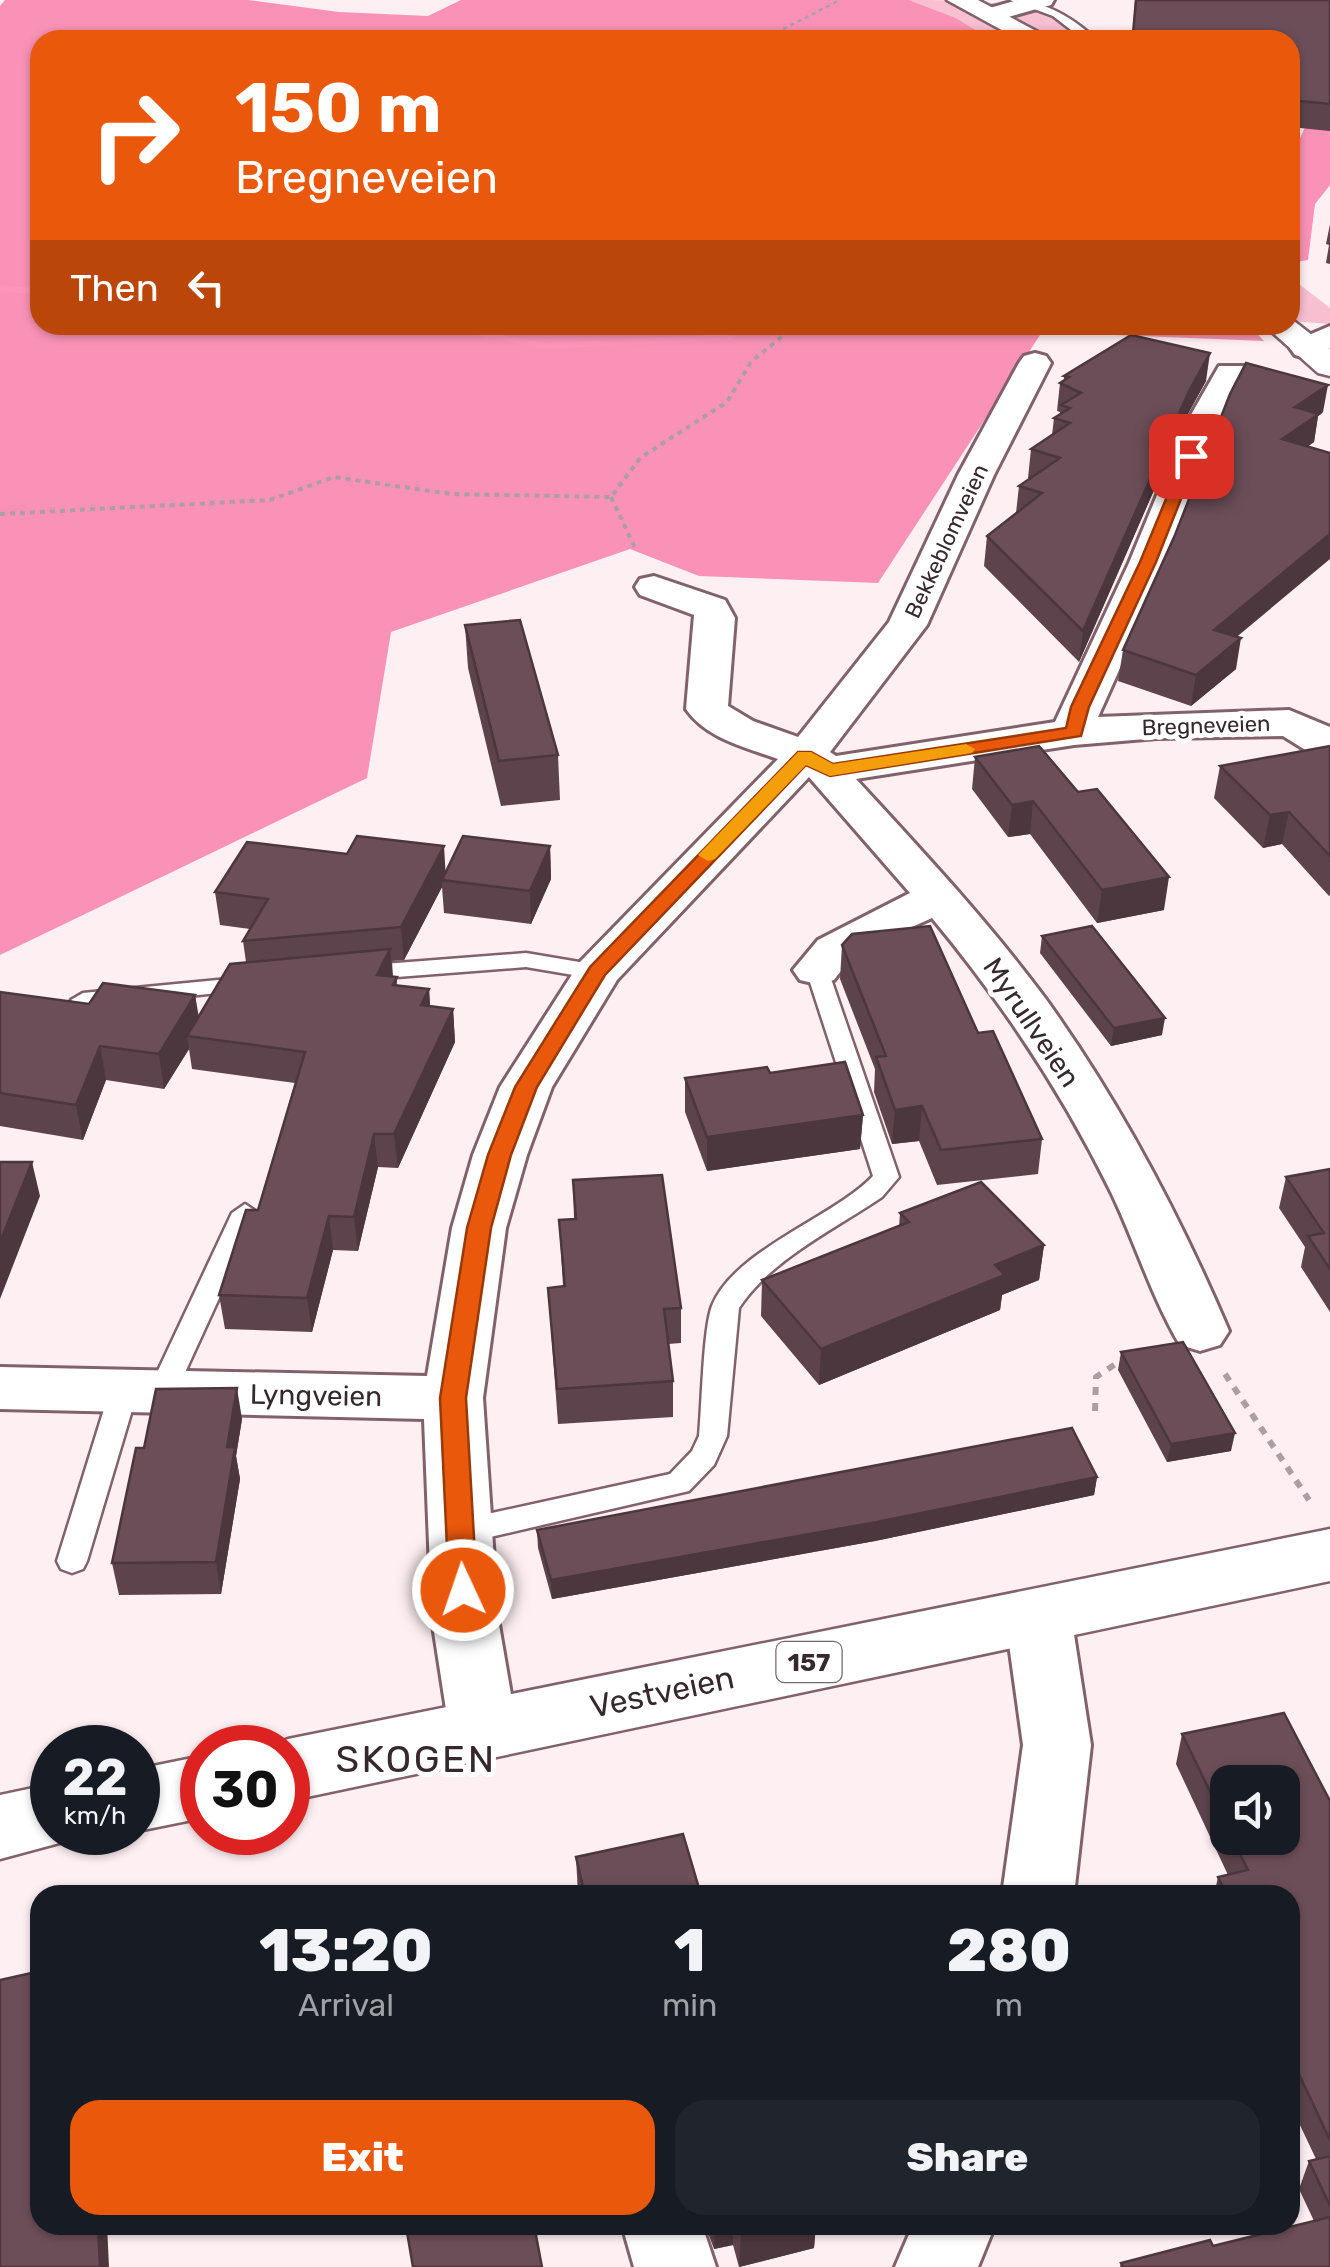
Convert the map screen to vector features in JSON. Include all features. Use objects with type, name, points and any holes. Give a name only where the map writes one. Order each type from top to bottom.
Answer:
[{"type":"main road","points":[[959,0],[1020,5],[1034,30]]},
{"type":"main road","points":[[1300,316],[1326,346]]},
{"type":"main road","points":[[1300,334],[1326,346]]},
{"type":"main road","name":"Vestveien","points":[[310,1765],[1038,1615],[1320,1529]]},
{"type":"main road","points":[[0,1827],[30,1821]]},
{"type":"street","name":"Bekkeblomveien","points":[[483,1728],[465,1619],[453,1398],[479,1228],[500,1155],[526,1087],[597,972],[817,763],[908,624],[976,474],[1036,363]]},
{"type":"street","points":[[1074,732],[1080,707],[1148,562],[1205,420],[1232,373]]},
{"type":"street","points":[[654,587],[711,608],[715,618],[707,709],[730,729],[817,763]]},
{"type":"street","name":"Bregneveien","points":[[817,763],[1074,732],[1278,722],[1306,730],[1330,747]]},
{"type":"street","name":"Myrullveien","points":[[817,763],[939,897],[997,968],[1060,1056],[1132,1183],[1200,1331]]},
{"type":"street","points":[[817,970],[822,958],[846,943],[939,897]]},
{"type":"street","name":"Lyngveien","points":[[0,1388],[453,1398]]},
{"type":"street","points":[[1038,1615],[1057,1745],[1039,1885]]},
{"type":"street","points":[[936,2267],[950,2235]]},
{"type":"lane","points":[[1020,5],[1057,14],[1078,30]]},
{"type":"lane","points":[[340,975],[526,960],[597,972]]},
{"type":"lane","points":[[460,1532],[679,1483],[704,1457],[713,1436],[729,1298],[748,1278],[873,1191],[886,1177],[817,970]]},
{"type":"lane","points":[[83,1000],[282,980]]},
{"type":"lane","points":[[72,1562],[143,1391],[245,1213]]},
{"type":"path","points":[[782,30],[840,0]]},
{"type":"path","points":[[610,496],[640,458],[727,402],[751,362],[784,335]]},
{"type":"path","points":[[0,514],[270,500],[334,476],[451,494],[610,496]]},
{"type":"path","points":[[610,496],[654,587]]},
{"type":"path","points":[[1095,1411],[1096,1377],[1124,1358],[1200,1331],[1320,1529]]},
{"type":"shaded area","points":[[5,0],[248,0],[339,12],[428,16],[461,0],[909,0],[976,30],[30,30],[30,335],[1040,335],[878,583],[699,576],[630,549],[391,632],[367,778],[0,955],[0,6]]},
{"type":"shaded area","points":[[909,0],[1010,5],[1061,17],[1083,30],[976,30]]},
{"type":"shaded area","points":[[1330,118],[1330,185],[1315,204],[1308,260],[1300,261],[1300,138],[1305,127]]},
{"type":"shaded area","points":[[1300,285],[1330,308],[1330,324],[1300,322]]},
{"type":"shaded area","points":[[1116,335],[1258,335],[1264,341]]},
{"type":"building","points":[[1136,0],[1330,0],[1330,104],[1300,101],[1300,30],[1133,30]]},
{"type":"building","points":[[1131,335],[1210,353],[1189,391],[1083,631],[987,536],[1042,493],[1019,486],[1060,458],[1031,449],[1070,423],[1054,418],[1070,408],[1061,405],[1081,393],[1060,383],[1069,377],[1064,376]]},
{"type":"building","points":[[1246,363],[1328,385],[1295,407],[1319,414],[1282,439],[1330,453],[1330,534],[1214,630],[1241,638],[1196,675],[1123,650]]},
{"type":"building","points":[[520,620],[558,755],[499,761],[465,625]]},
{"type":"building","points":[[1039,746],[1078,792],[1097,789],[1169,877],[1102,890],[1033,801],[1012,805],[975,757]]},
{"type":"building","points":[[1330,746],[1330,856],[1289,812],[1270,815],[1220,766]]},
{"type":"building","points":[[357,836],[444,846],[401,927],[243,941],[268,899],[215,892],[247,842],[347,854]]},
{"type":"building","points":[[463,836],[550,846],[530,891],[442,880]]},
{"type":"building","points":[[930,926],[978,1033],[993,1031],[1042,1139],[941,1150],[922,1106],[895,1110],[876,1057],[886,1056],[842,945],[852,934]]},
{"type":"building","points":[[1092,926],[1165,1018],[1114,1028],[1042,936]]},
{"type":"building","points":[[390,949],[377,975],[397,977],[393,985],[429,989],[421,1005],[453,1009],[394,1134],[374,1134],[354,1217],[329,1216],[307,1298],[219,1295],[246,1210],[258,1210],[305,1052],[187,1036],[230,964]]},
{"type":"building","points":[[103,983],[195,995],[159,1054],[100,1046],[76,1105],[0,1093],[0,992],[89,1004]]},
{"type":"building","points":[[845,1062],[863,1115],[707,1137],[685,1078],[767,1067],[770,1073]]},
{"type":"building","points":[[0,1162],[32,1162],[0,1242]]},
{"type":"building","points":[[1330,1169],[1330,1269],[1308,1236],[1324,1233],[1286,1177]]},
{"type":"building","points":[[662,1175],[681,1308],[664,1309],[673,1381],[557,1389],[548,1288],[565,1286],[559,1220],[576,1219],[573,1180]]},
{"type":"building","points":[[981,1182],[1044,1245],[995,1265],[1005,1275],[821,1349],[762,1280],[909,1222],[900,1213]]},
{"type":"building","points":[[1183,1342],[1235,1433],[1171,1444],[1121,1352]]},
{"type":"building","points":[[237,1388],[227,1447],[235,1447],[216,1562],[112,1563],[136,1448],[144,1448],[156,1389]]},
{"type":"building","points":[[1072,1428],[1097,1477],[877,1522],[551,1580],[537,1530]]},
{"type":"building","points":[[1284,1713],[1330,1801],[1330,2140],[1300,2076],[1300,1885],[1222,1885],[1218,1877],[1248,1870],[1240,1855],[1300,1855],[1300,1765],[1210,1765],[1210,1791],[1182,1734]]},
{"type":"building","points":[[683,1834],[698,1885],[583,1885],[576,1857]]},
{"type":"building","points":[[30,1973],[30,2235],[98,2235],[100,2267],[0,2267],[0,1980]]},
{"type":"building","points":[[1330,2156],[1330,2206],[1309,2161]]},
{"type":"building","points":[[1330,2217],[1330,2267],[1123,2267],[1121,2263],[1210,2240],[1213,2246],[1257,2235],[1300,2235],[1300,2224]]},
{"type":"building","points":[[408,2235],[536,2235],[542,2267],[413,2267]]},
{"type":"waterway","points":[[0,289],[30,290]]},
{"type":"waterway","points":[[485,335],[545,346],[731,337]]},
{"type":"slow traffic","points":[[708,855],[804,756],[830,770],[966,749]]},
{"type":"district","name":"SKOGEN","points":[[416,1759]]},
{"type":"route","points":[[463,1590],[453,1398],[479,1228],[500,1155],[526,1087],[597,972],[804,756],[830,770],[1074,732],[1080,707],[1148,562],[1191,456]]}]
